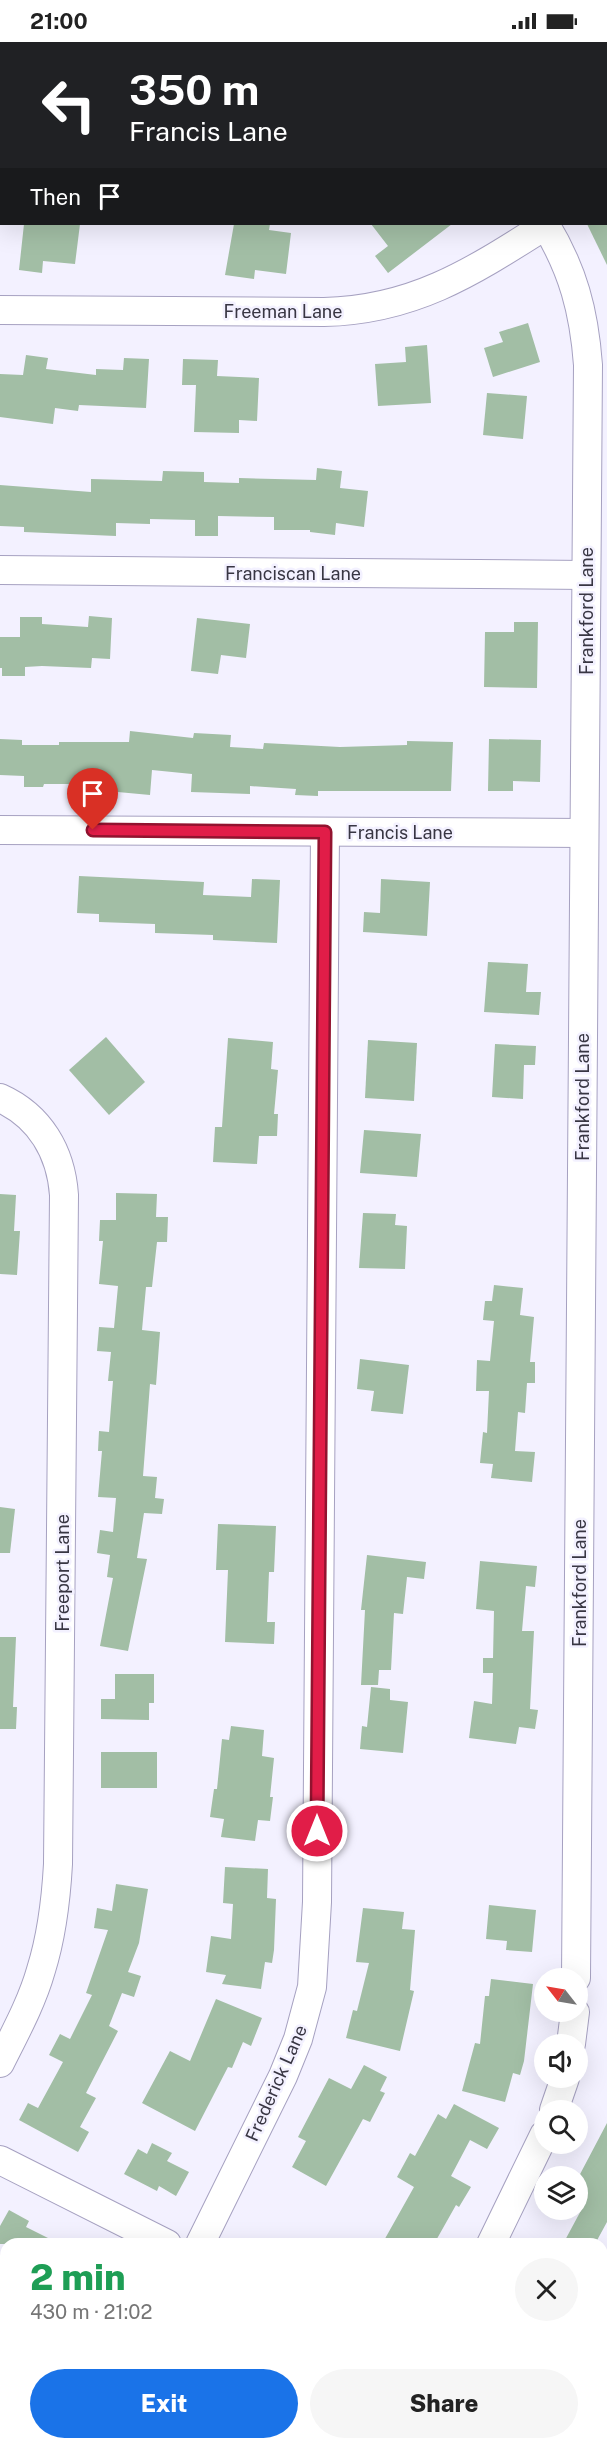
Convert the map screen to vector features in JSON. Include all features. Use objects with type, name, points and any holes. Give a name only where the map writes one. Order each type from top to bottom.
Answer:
[{"type":"street","name":"Freeman Lane","points":[[0,310],[324,312],[363,310],[393,303],[444,286],[478,268],[543,225]]},
{"type":"street","name":"Frankford Lane","points":[[546,225],[568,267],[585,324],[588,364],[586,575],[596,728],[584,833],[576,1968]]},
{"type":"street","name":"Franciscan Lane","points":[[0,570],[586,575]]},
{"type":"street","name":"Francis Lane","points":[[0,830],[584,833]]},
{"type":"street","name":"Frederick Lane","points":[[203,2238],[292,2055],[305,2018],[314,1968],[317,1879],[325,832]]},
{"type":"street","name":"Freeport Lane","points":[[0,1098],[27,1114],[48,1139],[60,1166],[64,1195],[61,1696],[57,1885],[52,1925],[41,1970],[27,2008],[0,2063]]},
{"type":"street","points":[[494,2238],[535,2154]]},
{"type":"street","points":[[0,2160],[155,2238]]},
{"type":"building","points":[[24,225],[80,225],[75,264],[43,261],[42,273],[19,270]]},
{"type":"building","points":[[234,225],[270,225],[269,230],[291,233],[286,274],[255,270],[254,279],[225,275]]},
{"type":"building","points":[[372,225],[451,225],[388,273],[375,256],[388,246]]},
{"type":"building","points":[[587,225],[607,225],[607,265]]},
{"type":"building","points":[[528,323],[540,362],[493,377],[484,348],[503,342],[499,332]]},
{"type":"building","points":[[427,345],[431,403],[378,406],[375,364],[406,362],[405,347]]},
{"type":"building","points":[[26,355],[48,358],[46,369],[96,375],[96,369],[123,370],[124,358],[149,359],[146,408],[79,405],[78,411],[55,408],[53,424],[0,417],[0,374],[23,375]]},
{"type":"building","points":[[183,359],[218,360],[217,376],[259,378],[257,421],[239,420],[239,433],[194,432],[196,385],[182,385]]},
{"type":"building","points":[[487,393],[527,396],[523,439],[483,435]]},
{"type":"building","points":[[317,468],[342,471],[340,488],[368,491],[364,527],[336,523],[335,535],[310,532],[310,530],[274,530],[274,517],[218,516],[218,536],[195,536],[195,520],[150,519],[150,524],[116,523],[116,536],[24,532],[24,527],[0,526],[0,485],[91,492],[91,479],[162,481],[163,471],[204,472],[204,482],[239,483],[239,478],[316,480]]},
{"type":"building","points":[[89,616],[112,618],[110,659],[92,658],[91,668],[25,667],[25,676],[2,676],[0,637],[20,637],[20,617],[42,617],[42,624],[88,627]]},
{"type":"building","points":[[197,618],[250,624],[246,658],[221,655],[218,674],[191,671]]},
{"type":"building","points":[[514,622],[538,622],[537,688],[484,687],[485,632],[514,632]]},
{"type":"building","points":[[130,731],[193,738],[194,733],[231,735],[230,747],[263,749],[264,743],[340,747],[407,745],[407,741],[453,742],[451,791],[318,791],[318,796],[295,795],[296,789],[250,786],[250,794],[191,792],[192,774],[152,770],[150,795],[107,791],[107,795],[87,795],[87,784],[44,784],[43,787],[24,787],[24,776],[0,775],[0,739],[22,740],[22,745],[59,745],[59,742],[129,742]]},
{"type":"building","points":[[489,739],[541,740],[540,782],[513,781],[513,791],[488,791]]},
{"type":"building","points":[[79,876],[204,882],[203,895],[251,897],[252,879],[280,880],[277,943],[213,940],[213,935],[155,933],[155,924],[99,922],[99,914],[77,913]]},
{"type":"building","points":[[381,879],[430,882],[427,936],[363,932],[364,912],[380,913]]},
{"type":"building","points":[[488,962],[528,964],[526,992],[541,992],[539,1015],[484,1012]]},
{"type":"building","points":[[106,1037],[145,1082],[109,1115],[69,1070]]},
{"type":"building","points":[[228,1038],[273,1042],[271,1069],[278,1070],[274,1114],[278,1114],[277,1136],[259,1136],[257,1164],[213,1162],[215,1127],[222,1127]]},
{"type":"building","points":[[368,1040],[417,1043],[414,1101],[365,1098]]},
{"type":"building","points":[[495,1044],[536,1046],[535,1065],[524,1065],[523,1099],[492,1097]]},
{"type":"building","points":[[364,1130],[421,1134],[417,1177],[360,1173]]},
{"type":"building","points":[[116,1193],[157,1194],[156,1217],[168,1217],[167,1242],[157,1242],[152,1287],[146,1287],[142,1330],[160,1332],[156,1385],[150,1384],[143,1476],[157,1477],[155,1498],[164,1499],[162,1514],[144,1513],[137,1558],[147,1559],[128,1651],[100,1646],[113,1578],[107,1577],[110,1555],[97,1553],[100,1530],[113,1532],[116,1498],[98,1497],[102,1451],[98,1451],[99,1431],[109,1432],[113,1381],[108,1381],[111,1352],[97,1351],[99,1327],[114,1328],[118,1286],[99,1284],[103,1241],[99,1241],[100,1220],[116,1220]]},
{"type":"building","points":[[0,1194],[16,1195],[14,1231],[20,1231],[17,1275],[0,1274]]},
{"type":"building","points":[[363,1213],[396,1214],[395,1225],[407,1226],[405,1269],[359,1268]]},
{"type":"building","points":[[494,1285],[523,1288],[520,1315],[534,1317],[530,1362],[535,1362],[535,1383],[527,1383],[525,1413],[518,1412],[515,1451],[535,1452],[532,1482],[491,1478],[493,1464],[480,1463],[483,1432],[487,1433],[489,1391],[476,1391],[477,1360],[490,1361],[494,1321],[483,1320],[485,1301],[492,1301]]},
{"type":"building","points":[[360,1359],[409,1365],[403,1414],[371,1411],[374,1391],[357,1389]]},
{"type":"building","points":[[0,1507],[15,1509],[10,1553],[0,1553]]},
{"type":"building","points":[[218,1524],[276,1526],[274,1572],[269,1572],[267,1622],[275,1622],[274,1644],[225,1642],[228,1570],[216,1570]]},
{"type":"building","points":[[367,1555],[426,1562],[424,1579],[407,1577],[403,1614],[394,1613],[391,1670],[379,1670],[378,1685],[361,1685],[365,1610],[361,1610]]},
{"type":"building","points":[[480,1561],[537,1566],[535,1587],[526,1586],[522,1631],[534,1631],[530,1709],[538,1710],[535,1729],[519,1727],[516,1744],[469,1738],[474,1701],[492,1704],[493,1673],[483,1673],[483,1658],[493,1658],[494,1611],[476,1609]]},
{"type":"building","points":[[0,1637],[16,1637],[13,1707],[17,1707],[16,1729],[0,1729]]},
{"type":"building","points":[[115,1674],[154,1674],[154,1703],[149,1703],[149,1720],[101,1719],[101,1699],[115,1699]]},
{"type":"building","points":[[371,1687],[390,1689],[390,1700],[408,1702],[403,1753],[360,1749],[362,1726],[367,1727]]},
{"type":"building","points":[[231,1726],[264,1730],[262,1756],[274,1758],[270,1821],[258,1820],[255,1841],[221,1837],[224,1819],[210,1817],[214,1789],[217,1789],[222,1739],[229,1740]]},
{"type":"building","points":[[101,1752],[157,1752],[157,1788],[101,1788]]},
{"type":"building","points":[[225,1867],[268,1869],[267,1898],[276,1899],[274,1950],[272,1963],[265,1962],[261,1989],[222,1984],[226,1975],[206,1972],[211,1936],[231,1939],[233,1904],[223,1903]]},
{"type":"building","points":[[116,1884],[148,1889],[139,1943],[128,1972],[141,1976],[134,1997],[122,1993],[109,2026],[118,2031],[86,2093],[96,2098],[80,2127],[89,2132],[78,2152],[19,2120],[28,2103],[38,2108],[63,2062],[49,2055],[60,2034],[70,2039],[92,1995],[86,1993],[108,1930],[94,1928],[97,1908],[112,1911]]},
{"type":"building","points":[[489,1905],[536,1910],[532,1952],[506,1950],[507,1941],[486,1939]]},
{"type":"building","points":[[363,1908],[404,1912],[402,1929],[415,1930],[410,1990],[414,1991],[400,2051],[346,2038],[353,2010],[357,2011],[369,1963],[356,1962]]},
{"type":"building","points":[[491,1979],[533,1984],[524,2061],[520,2075],[513,2073],[505,2102],[462,2091],[475,2043],[480,2044],[485,1996],[489,1996]]},
{"type":"building","points":[[216,1999],[262,2018],[251,2046],[243,2042],[232,2068],[228,2067],[195,2131],[142,2103],[170,2051],[190,2061]]},
{"type":"building","points":[[364,2065],[387,2077],[380,2091],[385,2093],[370,2122],[363,2119],[326,2186],[292,2167],[306,2141],[298,2137],[329,2078],[351,2089]]},
{"type":"building","points":[[454,2104],[499,2128],[487,2149],[470,2140],[451,2176],[471,2187],[459,2207],[456,2205],[437,2238],[385,2238],[414,2187],[397,2177],[410,2153],[415,2156],[438,2114],[446,2119]]},
{"type":"building","points":[[607,2123],[607,2222],[598,2238],[566,2238],[576,2220],[588,2220],[588,2166],[584,2166]]},
{"type":"building","points":[[152,2143],[172,2153],[167,2161],[189,2172],[176,2196],[159,2186],[157,2191],[124,2174],[138,2149],[147,2154]]},
{"type":"building","points":[[9,2210],[29,2221],[26,2227],[48,2238],[0,2238],[0,2226]]},
{"type":"route","points":[[93,830],[325,832],[317,1831]]}]
